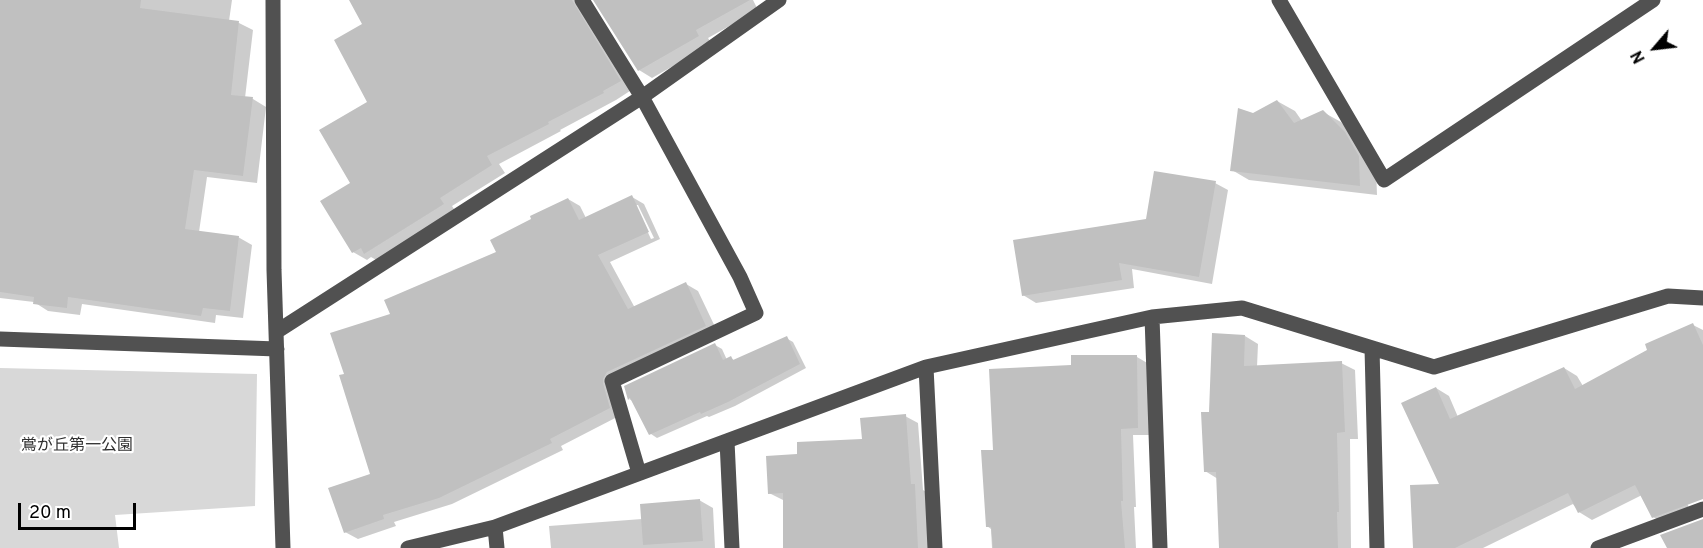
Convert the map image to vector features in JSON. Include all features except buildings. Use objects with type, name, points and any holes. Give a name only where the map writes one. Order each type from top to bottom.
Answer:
[{"type":"street","points":[[273,0],[276,332],[283,548]]},
{"type":"street","points":[[582,0],[642,97],[740,277],[756,313],[612,381],[639,473]]},
{"type":"street","points":[[276,332],[642,97],[779,0]]},
{"type":"street","points":[[1279,0],[1384,180],[1653,0]]},
{"type":"street","points":[[408,548],[495,527],[926,367],[1152,317],[1242,308],[1434,368],[1668,296],[1703,298]]},
{"type":"street","points":[[1152,317],[1160,548]]},
{"type":"street","points":[[0,339],[277,349]]},
{"type":"street","points":[[1372,348],[1377,548]]},
{"type":"street","points":[[926,367],[935,548]]},
{"type":"street","points":[[727,441],[732,548]]},
{"type":"street","points":[[1598,548],[1703,508]]},
{"type":"street","points":[[495,527],[497,548]]},
{"type":"green space","name":"鴬が丘第一公園","points":[[0,368],[257,374],[255,506],[115,515],[119,548],[0,548]]}]
